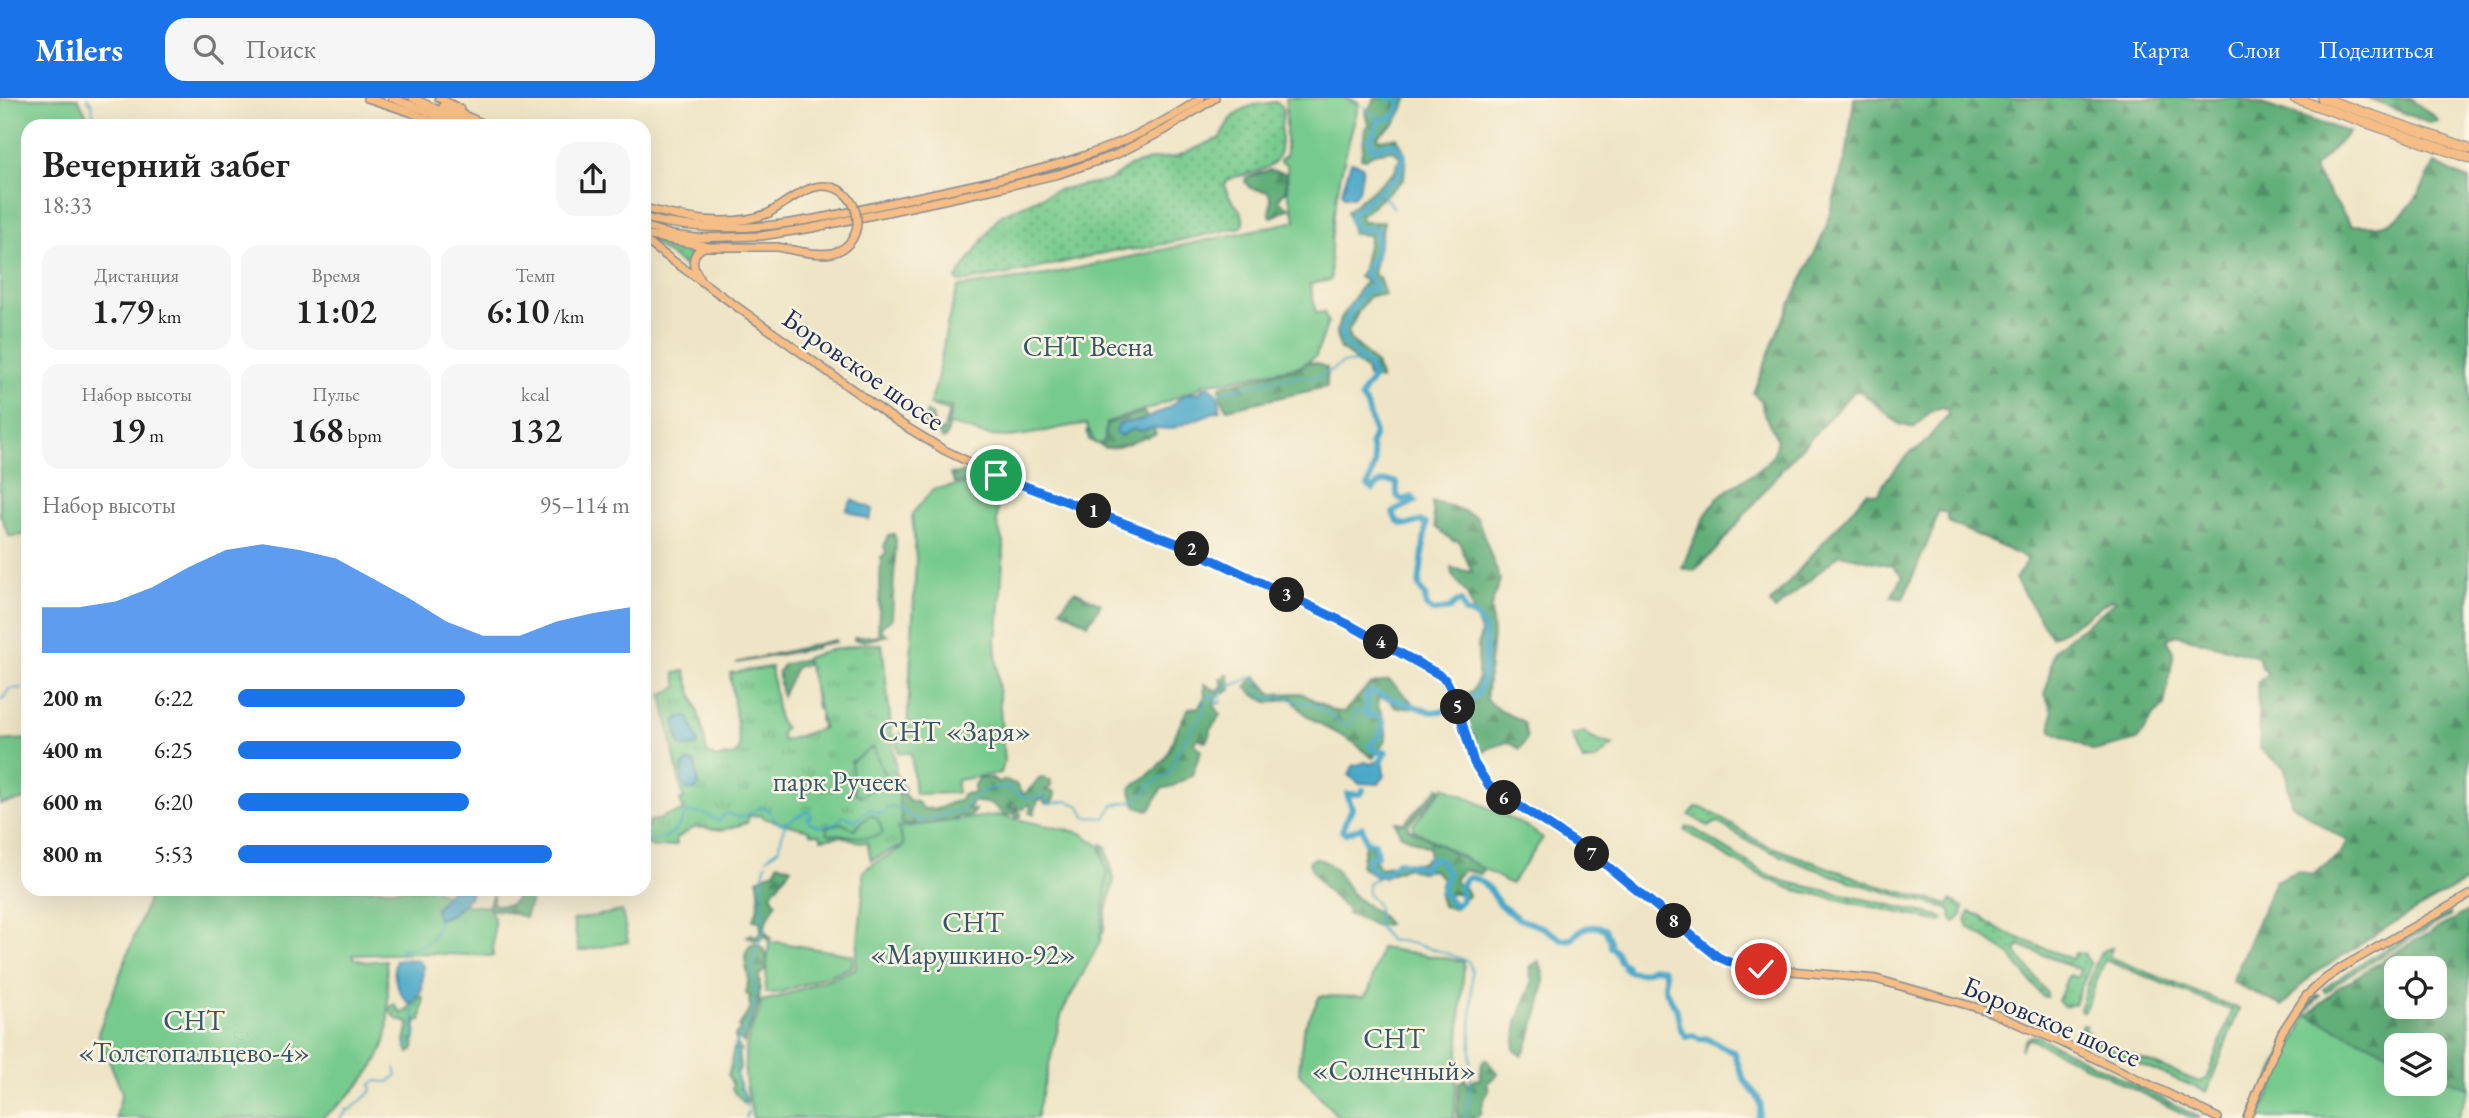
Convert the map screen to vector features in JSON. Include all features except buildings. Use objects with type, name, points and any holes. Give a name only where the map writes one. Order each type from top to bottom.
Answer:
[{"type":"highway","points":[[2294,98],[2469,158]]},
{"type":"highway","points":[[2322,98],[2469,148]]},
{"type":"main road","points":[[367,98],[426,119]]},
{"type":"main road","points":[[392,98],[443,119]]},
{"type":"main road","points":[[413,98],[457,119]]},
{"type":"main road","points":[[439,98],[475,119]]},
{"type":"main road","points":[[651,218],[682,225],[735,229],[778,226],[1030,173],[1118,145],[1158,125],[1201,98]]},
{"type":"main road","points":[[651,234],[720,239],[794,231],[1050,176],[1125,150],[1176,124],[1214,98]]},
{"type":"main road","points":[[424,102],[444,106],[472,119]]},
{"type":"main road","points":[[651,210],[712,219],[752,219],[822,186],[843,192],[852,201],[857,213],[855,233],[848,243],[837,251],[825,253],[777,247],[709,246],[651,234]]},
{"type":"main road","name":"Боровское шоссе","points":[[651,239],[716,290],[895,420],[944,450],[996,475],[1174,541],[1325,613],[1441,676],[1450,685],[1474,763],[1489,786],[1594,855],[1722,960],[1749,967],[1876,979],[1978,1008],[2013,1021],[2218,1118]]},
{"type":"main road","points":[[709,246],[696,253],[693,265],[697,274],[716,290]]},
{"type":"main road","points":[[2249,1118],[2286,1033],[2308,999],[2347,968],[2469,897]]},
{"type":"green space","points":[[0,98],[78,98],[88,119],[21,119],[21,535],[9,536],[0,514]]},
{"type":"green space","name":"СНТ Весна","points":[[1286,98],[1345,98],[1359,104],[1334,211],[1331,280],[1310,284],[1316,313],[1324,312],[1328,322],[1316,356],[1300,366],[1204,383],[1201,387],[1159,405],[1107,422],[1103,443],[1096,444],[1086,424],[1016,436],[992,436],[948,425],[952,406],[929,405],[958,287],[1046,275],[1296,221],[1288,194],[1287,165],[1280,162],[1286,156]]},
{"type":"green space","points":[[1373,98],[1408,98],[1396,122],[1377,137],[1380,140],[1397,137],[1406,155],[1404,179],[1361,216],[1363,222],[1384,222],[1373,274],[1379,278],[1385,295],[1370,296],[1348,332],[1350,341],[1358,345],[1376,363],[1381,380],[1368,377],[1366,370],[1340,349],[1336,331],[1363,284],[1368,283],[1359,277],[1370,235],[1353,234],[1347,211],[1394,172],[1400,157],[1393,150],[1374,153],[1366,159],[1361,158],[1368,124],[1365,112],[1374,102]]},
{"type":"green space","points":[[1854,98],[2242,98],[2349,132],[2313,169],[2351,225],[2381,225],[2394,220],[2415,199],[2435,163],[2469,180],[2469,880],[2397,921],[2311,976],[2282,1006],[2232,982],[2275,881],[2298,871],[2312,875],[2340,854],[2348,841],[2291,803],[2285,768],[2260,749],[2257,683],[2268,674],[2260,665],[2259,657],[2176,635],[2167,639],[2174,652],[2164,706],[2152,717],[2138,740],[2094,751],[2051,731],[2052,711],[2045,695],[2054,650],[2116,601],[2112,599],[2068,629],[2051,637],[2015,579],[2028,559],[1948,522],[1947,513],[1938,511],[1933,530],[1903,599],[1891,597],[1903,576],[1893,566],[1840,554],[1775,610],[1770,603],[1867,492],[1878,494],[1886,480],[1912,451],[1921,447],[1948,415],[1947,409],[1942,407],[1930,412],[1914,428],[1899,424],[1860,391],[1853,392],[1783,468],[1714,552],[1694,571],[1682,568],[1698,530],[1715,502],[1726,491],[1760,469],[1776,447],[1775,435],[1764,414],[1762,402],[1753,393],[1781,323],[1825,231],[1847,152]]},
{"type":"green space","points":[[2366,98],[2411,98],[2438,121],[2429,123]]},
{"type":"green space","points":[[1275,102],[1283,109],[1280,148],[1276,160],[1266,168],[1233,178],[1225,184],[1229,196],[1242,215],[1242,227],[1140,249],[1112,251],[1026,271],[960,282],[956,279],[1003,214],[1057,190],[1110,180],[1130,166],[1153,159],[1175,157],[1220,138],[1230,119],[1244,109]]},
{"type":"green space","points":[[1269,170],[1286,173],[1286,192],[1278,201],[1290,208],[1273,217],[1270,216],[1271,199],[1268,192],[1250,188],[1245,182],[1246,178]]},
{"type":"green space","points":[[651,240],[696,248],[690,258],[691,271]]},
{"type":"green space","points":[[1308,362],[1327,368],[1327,387],[1227,409],[1221,398],[1220,386],[1301,367]]},
{"type":"green space","points":[[933,403],[955,407],[946,438],[943,439],[933,428],[924,424],[927,411],[932,415],[935,427],[943,432],[949,411],[933,407]]},
{"type":"green space","points":[[1144,412],[1156,434],[1118,447],[1105,448],[1089,440],[1087,430]]},
{"type":"green space","points":[[972,471],[1000,483],[998,490],[981,481],[955,483],[950,474]]},
{"type":"green space","name":"СНТ «Заря»","points":[[981,482],[998,497],[997,524],[1004,546],[998,633],[995,640],[1004,762],[1001,773],[957,780],[957,793],[915,794],[911,753],[899,753],[895,737],[907,731],[916,560],[912,514],[933,489]]},
{"type":"green space","points":[[1432,502],[1451,506],[1477,517],[1500,580],[1491,607],[1493,636],[1486,699],[1499,710],[1524,722],[1527,738],[1520,749],[1508,742],[1490,748],[1478,756],[1460,699],[1473,690],[1478,680],[1478,646],[1481,632],[1467,594],[1452,575],[1451,568],[1472,572],[1458,540],[1453,541],[1435,527]]},
{"type":"green space","points":[[894,534],[896,540],[892,619],[882,626],[882,631],[888,635],[865,641],[854,640],[878,635],[881,557],[886,553],[884,546],[888,535]]},
{"type":"green space","points":[[1075,591],[1101,604],[1088,624],[1060,609]]},
{"type":"green space","points":[[835,640],[836,642],[818,645],[816,648],[736,663]]},
{"type":"green space","name":"парк Ручеек","points":[[864,644],[882,644],[904,845],[871,860],[867,842],[841,836],[821,839],[821,835],[810,833],[809,830],[766,819],[761,815],[749,816],[747,823],[723,830],[695,827],[676,839],[677,845],[656,848],[651,846],[651,821],[683,811],[680,800],[685,799],[662,694],[678,687],[675,673],[685,671],[707,752],[715,758],[735,755],[740,748],[730,673],[771,667],[779,721],[785,728],[781,734],[783,741],[824,728],[806,658],[826,651]]},
{"type":"green space","points":[[822,654],[829,736],[821,729],[822,723],[819,721],[822,709],[817,708],[808,664],[796,667],[782,696],[778,672],[783,665]]},
{"type":"green space","points":[[1228,674],[1231,690],[1218,694],[1214,705],[1221,715],[1206,742],[1198,738],[1194,743],[1201,750],[1192,775],[1173,786],[1161,789],[1150,810],[1136,807],[1130,788],[1164,759],[1189,708],[1199,707],[1205,696],[1204,684],[1217,691],[1223,685],[1220,679]]},
{"type":"green space","points":[[1256,676],[1271,694],[1301,693],[1334,711],[1344,712],[1369,685],[1389,680],[1413,703],[1411,708],[1396,708],[1389,700],[1378,698],[1386,738],[1373,758],[1354,743],[1310,718],[1292,698],[1270,703],[1254,695],[1246,687]]},
{"type":"green space","points":[[1584,732],[1591,738],[1613,745],[1595,760],[1583,761],[1572,735]]},
{"type":"green space","points":[[21,740],[21,800],[0,804],[0,741]]},
{"type":"green space","points":[[873,747],[886,779],[861,796],[855,793],[851,762]]},
{"type":"green space","points":[[978,778],[1016,784],[1025,794],[1040,778],[1051,780],[1051,787],[1045,790],[1055,792],[1054,799],[1049,804],[1044,802],[1045,796],[1038,800],[1034,814],[1029,813],[1031,807],[1028,804],[1024,809],[1018,809],[1013,803],[1011,806],[1021,813],[1021,817],[1016,817],[1015,813],[1005,816],[992,804],[972,801],[969,809],[975,810],[971,816],[922,826],[898,824],[894,788],[898,781],[905,789],[900,795],[904,794],[924,809],[936,809],[960,801],[962,794],[973,793]]},
{"type":"green space","points":[[1439,787],[1442,789],[1409,823],[1408,828],[1484,869],[1481,874],[1463,870],[1455,878],[1457,885],[1464,887],[1469,896],[1463,898],[1457,893],[1448,895],[1451,905],[1456,909],[1442,906],[1439,896],[1442,878],[1433,870],[1420,872],[1407,867],[1384,877],[1376,877],[1361,866],[1365,844],[1371,845],[1379,868],[1400,862],[1421,863],[1429,856],[1429,848],[1400,834],[1395,822],[1404,823]]},
{"type":"green space","points":[[1445,787],[1526,826],[1543,838],[1511,884],[1413,829],[1413,824]]},
{"type":"green space","points":[[1696,807],[1706,809],[1761,843],[1876,885],[1943,903],[1949,904],[1951,900],[1963,907],[1962,915],[1955,922],[1951,919],[1952,912],[1948,908],[1852,882],[1805,865],[1748,841],[1717,822],[1708,826],[1689,815]]},
{"type":"green space","points":[[870,815],[878,819],[883,833],[870,837],[828,834],[826,827],[841,823],[854,829]]},
{"type":"green space","name":"СНТ «Марушкино-92»","points":[[997,815],[1081,833],[1100,846],[1107,874],[1100,942],[1062,1012],[1036,1118],[753,1118],[745,1078],[745,1058],[761,1001],[855,969],[863,872],[904,845],[898,828]]},
{"type":"green space","points":[[1687,827],[1783,881],[1943,919],[1941,922],[1795,890],[1738,863],[1685,831]]},
{"type":"green space","points":[[1102,844],[1106,847],[1114,880],[1104,931],[1085,956],[1105,868]]},
{"type":"green space","points":[[1315,858],[1335,869],[1352,893],[1388,924],[1377,926],[1347,914],[1349,911],[1331,895],[1311,868],[1309,862]]},
{"type":"green space","points":[[778,863],[791,868],[771,894],[776,903],[766,921],[765,930],[771,939],[768,941],[766,936],[758,940],[751,939],[747,936],[752,934],[756,937],[761,931],[760,921],[753,920],[759,900],[757,879],[775,871]]},
{"type":"green space","name":"СНТ «Толстопальцево-4»","points":[[149,896],[448,896],[467,905],[489,907],[494,919],[493,956],[423,953],[353,955],[355,959],[367,962],[386,960],[387,1032],[379,1057],[362,1081],[342,1102],[321,1118],[116,1118],[122,1092],[98,1033]]},
{"type":"green space","points":[[492,896],[493,904],[503,906],[517,896],[531,896],[525,917],[501,910],[484,910]]},
{"type":"green space","points":[[622,911],[628,942],[579,951],[573,920]]},
{"type":"green space","points":[[2469,911],[2469,1089],[2447,1080],[2447,1033],[2384,1033],[2384,1052],[2307,1017],[2336,989],[2384,959],[2384,1019],[2447,1019],[2447,956],[2389,956]]},
{"type":"green space","points":[[1969,912],[1982,916],[2001,931],[2072,959],[2075,953],[2084,954],[2091,964],[2074,1004],[2064,1007],[2058,1001],[2067,978],[2070,975],[2077,978],[2080,970],[2019,945],[2016,952],[2047,993],[2047,997],[2042,996],[2009,954],[1969,927],[1966,920]]},
{"type":"green space","points":[[2450,913],[2451,915],[2347,976],[2325,992],[2323,989],[2360,964]]},
{"type":"green space","points":[[754,943],[764,951],[767,966],[759,975],[760,995],[744,1043],[736,1040],[735,1035],[751,1008],[750,996],[746,994],[748,977],[745,958],[747,950]]},
{"type":"green space","points":[[769,943],[853,955],[852,967],[779,993],[765,993]]},
{"type":"green space","name":"СНТ «Солнечный»","points":[[1381,948],[1464,961],[1454,1118],[1339,1118],[1299,1073],[1303,1030],[1320,996],[1364,997],[1369,991]]},
{"type":"green space","points":[[2112,948],[2109,957],[2239,1009],[2207,1092],[2076,1038],[2082,1024],[2086,1026],[2084,1030],[2089,1032],[2087,1037],[2199,1082],[2206,1079],[2232,1011],[2105,960],[2085,1011],[2081,1011],[2080,1006],[2100,953]]},
{"type":"green space","points":[[1539,961],[1544,978],[1542,996],[1522,1056],[1514,1049],[1517,1022],[1532,982],[1529,967]]},
{"type":"green space","points":[[422,995],[421,1021],[416,1021],[414,1048],[409,1053],[405,1042],[409,1023],[397,1019],[389,1009],[394,1004],[402,1014]]},
{"type":"green space","points":[[2317,995],[2320,996],[2291,1038],[2257,1118],[2254,1118],[2294,1023]]},
{"type":"green space","points":[[2307,1015],[2384,1050],[2384,1096],[2447,1096],[2447,1080],[2469,1089],[2457,1118],[2259,1118]]},
{"type":"green space","points":[[2037,1036],[2201,1118],[2192,1118],[2033,1040],[2028,1039],[2020,1050],[2026,1039]]},
{"type":"green space","points":[[736,1043],[741,1050],[738,1051],[740,1068],[736,1075],[747,1101],[745,1104],[732,1089],[728,1075]]},
{"type":"green space","points":[[1486,1059],[1498,1074],[1487,1083],[1489,1091],[1483,1101],[1481,1114],[1475,1118],[1457,1118],[1459,1083],[1465,1079],[1468,1085],[1472,1080],[1480,1079],[1482,1063]]},
{"type":"water","points":[[1351,162],[1363,167],[1359,191],[1353,197],[1344,196],[1342,192]]},
{"type":"water","points":[[1205,386],[1210,386],[1216,394],[1220,410],[1171,429],[1133,429],[1121,436],[1117,435],[1119,424],[1142,420],[1165,410],[1186,394],[1200,392]]},
{"type":"water","points":[[852,500],[873,509],[869,520],[846,510]]},
{"type":"water","points":[[678,718],[690,719],[697,746],[682,747],[679,743],[675,722]]},
{"type":"water","points":[[1382,755],[1384,775],[1379,784],[1359,783],[1349,776],[1353,766],[1378,761]]},
{"type":"water","points":[[687,762],[695,762],[699,786],[695,790],[687,790],[683,785],[682,766]]},
{"type":"water","points":[[445,896],[469,896],[457,910],[447,916],[438,919],[435,910]]},
{"type":"water","points":[[396,960],[417,960],[423,966],[422,990],[410,1004],[402,995],[395,978]]},
{"type":"waterway","points":[[87,98],[92,104],[96,119]]},
{"type":"waterway","points":[[1348,98],[1359,102]]},
{"type":"waterway","points":[[1388,98],[1393,98]]},
{"type":"waterway","points":[[1400,98],[1402,101],[1395,117],[1379,120],[1371,140],[1374,150],[1376,147],[1395,144],[1404,155],[1399,175],[1353,213],[1351,221],[1357,229],[1377,229],[1376,252],[1365,275],[1376,289],[1366,289],[1341,331],[1345,345],[1370,367],[1373,379],[1361,398],[1367,406],[1375,434],[1371,443],[1375,463],[1368,486],[1373,490],[1387,481],[1397,483],[1397,496],[1402,500],[1412,497],[1415,501],[1393,513],[1401,523],[1408,525],[1420,521],[1426,524],[1419,586],[1425,596],[1426,606],[1433,611],[1450,609],[1456,602],[1461,601],[1465,612],[1479,620],[1484,631],[1484,670],[1480,687],[1475,697],[1461,707]]},
{"type":"waterway","points":[[1363,106],[1379,120]]},
{"type":"waterway","points":[[1363,139],[1372,137]]},
{"type":"waterway","points":[[1380,192],[1394,208]]},
{"type":"waterway","points":[[1216,394],[1273,380],[1304,376],[1319,378],[1343,363],[1362,362]]},
{"type":"waterway","points":[[704,813],[719,822],[723,815],[728,813],[741,816],[760,807],[767,809],[779,824],[808,811],[811,814],[811,817],[807,818],[809,822],[821,827],[836,823],[844,816],[856,821],[869,809],[881,814],[887,807],[901,808],[909,816],[922,821],[960,810],[987,789],[1008,787],[1024,797],[1033,799],[1042,796],[1050,804],[1067,801],[1080,806],[1085,817],[1105,818],[1113,805],[1139,800],[1152,783],[1169,774],[1179,749],[1205,709],[1207,697],[1213,695],[1217,704],[1221,702],[1221,690],[1251,678],[1257,681],[1259,692],[1270,699],[1285,696],[1313,704],[1345,726],[1354,720],[1355,713],[1367,709]]},
{"type":"waterway","points":[[0,699],[3,699],[9,689],[21,688]]},
{"type":"waterway","points":[[1380,762],[1386,752],[1377,752],[1370,746],[1382,733],[1384,723],[1377,716],[1367,715],[1367,695],[1371,692],[1432,712],[1456,709]]},
{"type":"waterway","points":[[1363,790],[1360,794],[1347,794],[1352,808],[1342,831],[1346,833],[1362,827],[1366,842],[1375,843],[1377,856],[1368,858],[1369,867],[1376,873],[1385,874],[1398,862],[1425,868],[1431,858],[1441,861],[1448,874],[1441,892],[1456,906],[1462,900],[1460,887],[1467,877],[1477,879],[1488,887],[1500,905],[1519,919],[1544,928],[1562,940],[1572,939],[1587,928],[1605,929],[1611,948],[1616,951],[1620,962],[1627,966],[1624,968],[1638,972],[1652,968],[1662,969],[1665,974],[1665,989],[1677,1010],[1680,1028],[1686,1037],[1693,1035],[1700,1039],[1706,1038],[1735,1053],[1743,1077],[1761,1105],[1758,1118]]},
{"type":"waterway","points":[[651,840],[670,835],[686,813],[701,813]]},
{"type":"waterway","points":[[767,858],[779,848],[785,823]]},
{"type":"waterway","points":[[756,996],[753,963],[763,930],[762,887],[766,863]]},
{"type":"waterway","points":[[1385,874],[1368,883],[1368,894],[1378,908],[1376,924],[1390,941],[1416,945],[1469,962],[1472,972],[1470,1095],[1465,1118]]},
{"type":"waterway","points":[[401,955],[400,949],[418,946],[430,940],[439,920]]},
{"type":"waterway","points":[[405,1047],[410,1045],[414,1035],[414,998]]},
{"type":"waterway","points":[[747,1107],[736,1075],[735,1047],[751,1017],[755,1000]]},
{"type":"waterway","points":[[340,1118],[347,1112],[345,1110],[350,1110],[372,1091],[371,1084],[376,1081],[389,1082],[397,1075],[395,1068]]},
{"type":"waterway","points":[[746,1118],[748,1111]]},
{"type":"route","points":[[996,475],[1182,545],[1348,624],[1438,674],[1450,685],[1474,763],[1489,786],[1594,855],[1718,957],[1734,964],[1761,969]]}]
